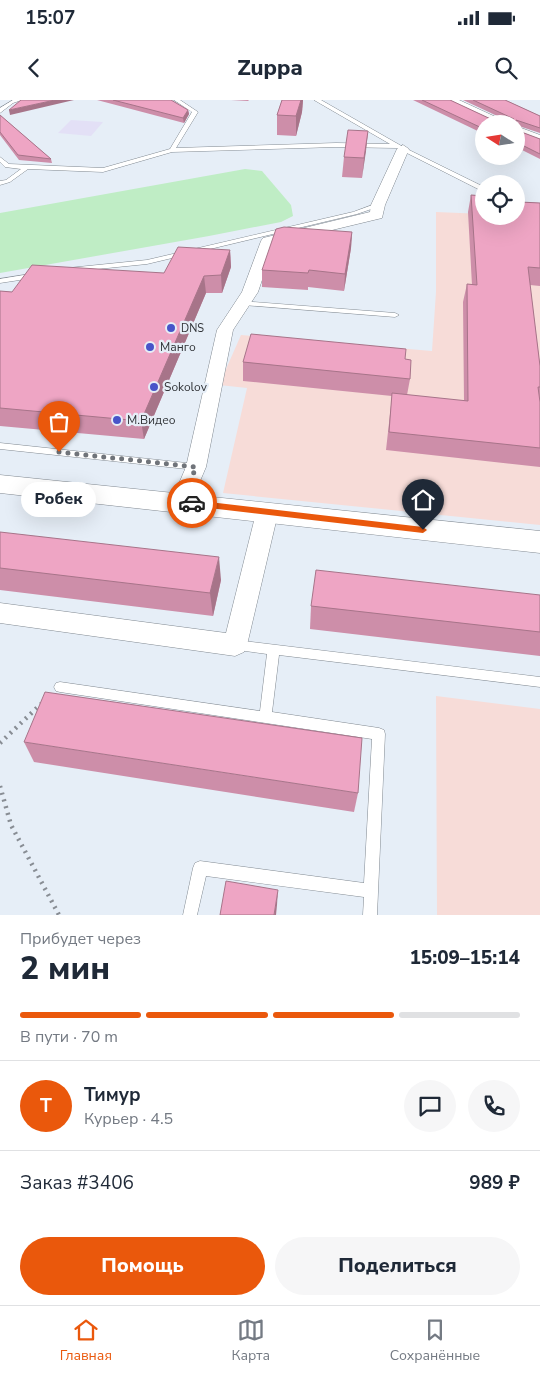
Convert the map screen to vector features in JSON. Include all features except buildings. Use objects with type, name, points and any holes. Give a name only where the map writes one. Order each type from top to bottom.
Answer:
[{"type":"main road","points":[[0,484],[182,502],[540,542]]},
{"type":"street","points":[[450,100],[484,115]]},
{"type":"street","points":[[525,133],[540,139]]},
{"type":"street","points":[[182,502],[196,467],[225,330],[250,292],[268,241],[377,214],[378,205],[400,148]]},
{"type":"street","points":[[0,613],[235,645],[267,513]]},
{"type":"lane","points":[[0,110],[11,102],[19,100]]},
{"type":"lane","points":[[172,150],[194,112],[177,100]]},
{"type":"lane","points":[[317,100],[400,148],[475,186]]},
{"type":"lane","points":[[0,159],[8,166],[103,170],[172,150],[336,145],[400,148]]},
{"type":"lane","points":[[0,183],[8,181],[27,167]]},
{"type":"lane","points":[[62,271],[148,262],[355,213],[378,205]]},
{"type":"lane","points":[[0,281],[44,274]]},
{"type":"lane","points":[[243,303],[395,315]]},
{"type":"lane","points":[[0,446],[196,467]]},
{"type":"lane","points":[[235,645],[540,682]]},
{"type":"lane","points":[[265,717],[274,650]]},
{"type":"lane","points":[[60,687],[379,734],[370,915]]},
{"type":"lane","points":[[190,915],[200,868],[371,891]]},
{"type":"path","points":[[0,743],[60,687]]},
{"type":"path","points":[[0,786],[11,825],[59,915]]},
{"type":"shaded area","points":[[71,120],[103,122],[91,136],[58,133]]},
{"type":"shaded area","points":[[436,212],[475,214],[475,225],[525,225],[525,218],[540,220],[540,525],[223,493],[247,388],[219,385],[241,335],[432,351],[436,292]]},
{"type":"shaded area","points":[[436,696],[540,709],[540,915],[437,915]]},
{"type":"green space","points":[[245,169],[262,171],[291,205],[293,216],[281,222],[0,273],[0,213]]},
{"type":"way so far","points":[[59,452],[196,467],[182,502],[192,503]]},
{"type":"place","name":"DNS","points":[[171,328]]},
{"type":"place","name":"Манго","points":[[150,347]]},
{"type":"place","name":"Sokolov","points":[[154,387]]},
{"type":"place","name":"М.Видео","points":[[117,420]]},
{"type":"place","name":"Робек","points":[[59,452]]},
{"type":"route","points":[[192,503],[423,530]]}]
